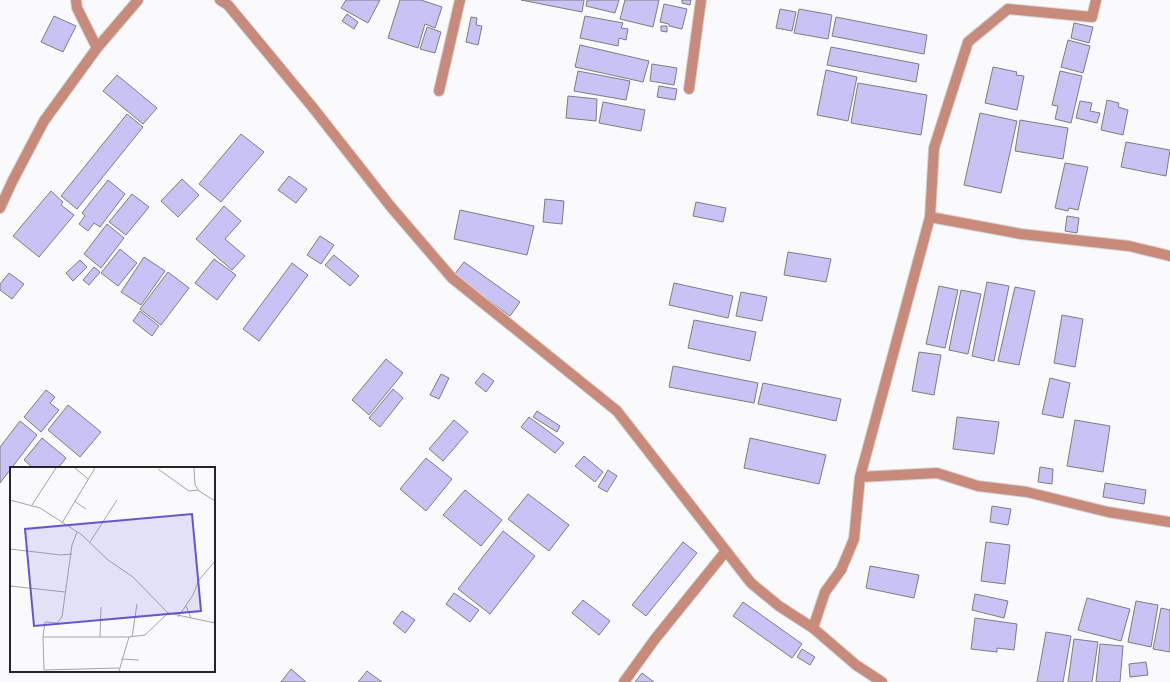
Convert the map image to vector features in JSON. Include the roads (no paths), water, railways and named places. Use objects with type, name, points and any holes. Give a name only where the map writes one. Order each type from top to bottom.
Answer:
[{"type":"street","points":[[76,0],[77,8],[97,48]]},
{"type":"street","points":[[0,208],[44,121],[97,48],[138,0]]},
{"type":"street","points":[[439,91],[460,0]]},
{"type":"street","points":[[689,89],[701,0]]},
{"type":"street","points":[[813,628],[825,592],[841,570],[854,539],[860,477],[930,217],[934,148],[968,42],[1008,9],[1092,17],[1096,0]]},
{"type":"street","points":[[227,2],[391,207],[452,278],[617,411],[751,583],[778,606],[813,628],[856,665],[882,682]]},
{"type":"street","points":[[930,217],[1021,234],[1129,246],[1170,256]]},
{"type":"street","points":[[860,477],[937,473],[978,486],[1027,492],[1108,512],[1170,522]]},
{"type":"street","points":[[624,682],[655,640],[726,551]]}]
